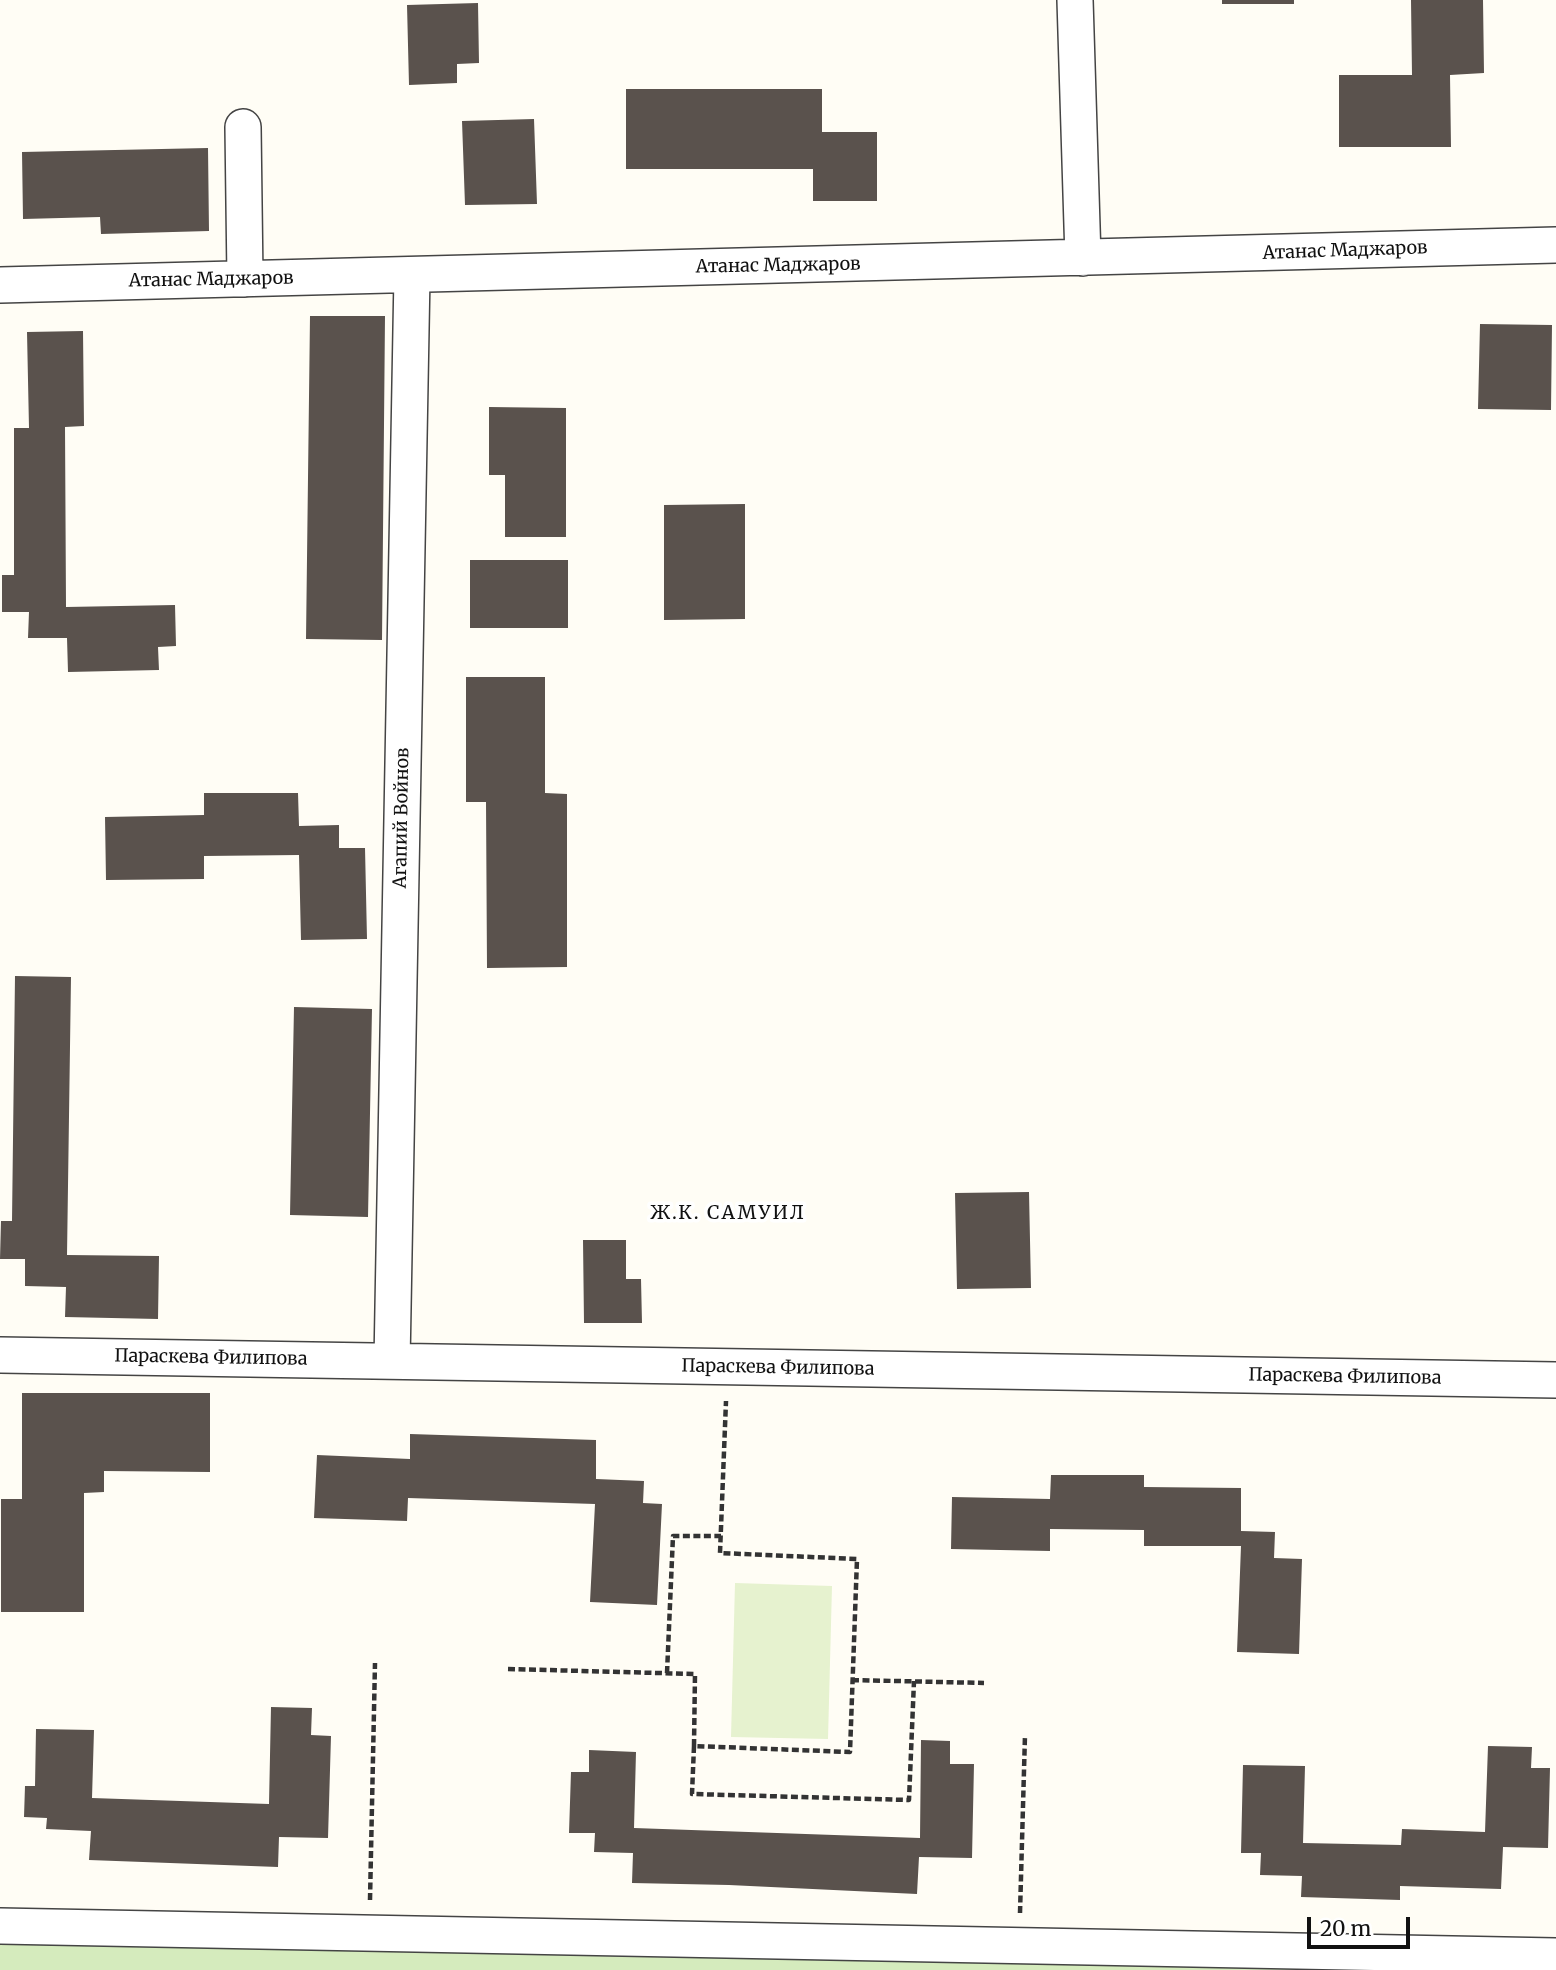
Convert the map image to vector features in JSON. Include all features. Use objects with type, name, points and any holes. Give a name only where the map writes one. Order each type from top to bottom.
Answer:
[{"type":"street","points":[[1075,0],[1083,258]]},
{"type":"street","points":[[243,127],[245,279]]},
{"type":"street","name":"Атанас Маджаров","points":[[0,285],[1556,245]]},
{"type":"street","name":"Агапий Войнов","points":[[392,1361],[412,275]]},
{"type":"street","name":"Параскева Филипова","points":[[0,1355],[1556,1380]]},
{"type":"street","points":[[0,1926],[1556,1956]]},
{"type":"path","points":[[694,1746],[850,1752],[857,1559],[720,1553],[727,1367]]},
{"type":"path","points":[[667,1673],[673,1535],[721,1536]]},
{"type":"path","points":[[369,1933],[375,1663]]},
{"type":"path","points":[[508,1669],[695,1674],[692,1794],[909,1800],[914,1681]]},
{"type":"path","points":[[852,1680],[984,1683]]},
{"type":"path","points":[[1019,1945],[1026,1735]]},
{"type":"green space","points":[[735,1583],[832,1586],[828,1739],[731,1737]]},
{"type":"green space","points":[[0,1926],[1556,1970],[0,1970]]},
{"type":"building","points":[[1222,0],[1294,0],[1294,4],[1222,4]]},
{"type":"building","points":[[1411,0],[1483,0],[1484,73],[1450,75],[1451,147],[1339,147],[1339,75],[1412,75]]},
{"type":"building","points":[[478,3],[479,63],[457,64],[457,83],[409,85],[407,5]]},
{"type":"building","points":[[626,89],[822,89],[822,132],[877,132],[877,201],[813,201],[813,169],[626,169]]},
{"type":"building","points":[[534,119],[537,204],[465,205],[462,121]]},
{"type":"building","points":[[208,148],[209,231],[101,234],[100,217],[23,219],[22,152]]},
{"type":"building","points":[[310,316],[385,316],[382,640],[306,639]]},
{"type":"building","points":[[1480,324],[1552,325],[1551,410],[1478,409]]},
{"type":"building","points":[[83,331],[84,426],[65,427],[66,607],[175,605],[176,646],[158,647],[159,670],[68,672],[67,638],[28,638],[29,612],[2,612],[2,575],[14,575],[14,428],[29,428],[27,332]]},
{"type":"building","points":[[489,407],[566,408],[566,537],[505,537],[505,475],[489,475]]},
{"type":"building","points":[[745,504],[745,619],[664,620],[664,505]]},
{"type":"building","points":[[470,560],[568,560],[568,628],[470,628]]},
{"type":"building","points":[[466,677],[545,677],[545,793],[567,794],[567,967],[487,968],[486,802],[466,802]]},
{"type":"building","points":[[204,793],[298,793],[299,826],[339,825],[339,848],[365,848],[367,939],[301,940],[299,855],[204,856],[204,879],[106,880],[105,817],[204,815]]},
{"type":"building","points":[[15,976],[71,977],[67,1255],[159,1256],[158,1319],[65,1317],[66,1287],[25,1286],[25,1259],[0,1259],[1,1221],[12,1221]]},
{"type":"building","points":[[294,1007],[372,1009],[368,1217],[290,1215]]},
{"type":"building","points":[[1029,1192],[1031,1288],[957,1289],[955,1193]]},
{"type":"building","points":[[583,1240],[626,1240],[626,1279],[641,1279],[642,1323],[584,1323]]},
{"type":"building","points":[[22,1393],[210,1393],[210,1472],[104,1471],[104,1492],[84,1493],[84,1612],[1,1612],[1,1499],[22,1499]]},
{"type":"building","points":[[410,1434],[596,1440],[596,1479],[644,1481],[643,1503],[662,1504],[657,1605],[590,1602],[595,1504],[408,1498],[407,1521],[314,1518],[317,1455],[410,1459]]},
{"type":"building","points":[[1051,1475],[1144,1475],[1144,1487],[1241,1488],[1241,1531],[1275,1532],[1274,1558],[1302,1559],[1299,1654],[1237,1652],[1241,1546],[1144,1546],[1144,1530],[1050,1529],[1050,1551],[951,1549],[952,1497],[1050,1499]]},
{"type":"building","points":[[271,1707],[312,1708],[311,1735],[331,1736],[328,1838],[279,1837],[278,1867],[89,1860],[91,1831],[46,1829],[47,1818],[24,1817],[25,1786],[35,1786],[36,1729],[94,1730],[92,1798],[269,1804]]},
{"type":"building","points":[[921,1740],[950,1741],[950,1764],[974,1764],[972,1858],[919,1857],[917,1894],[632,1883],[633,1853],[594,1852],[595,1833],[569,1833],[571,1772],[589,1772],[589,1750],[636,1752],[634,1828],[920,1838]]},
{"type":"building","points":[[1488,1746],[1532,1747],[1531,1768],[1550,1768],[1548,1848],[1503,1847],[1501,1889],[1400,1886],[1400,1900],[1301,1897],[1302,1876],[1260,1875],[1261,1853],[1241,1853],[1243,1765],[1305,1766],[1303,1843],[1401,1845],[1402,1829],[1485,1832]]},
{"type":"district","name":"Ж.К. САМУИЛ","points":[[728,1214]]}]
